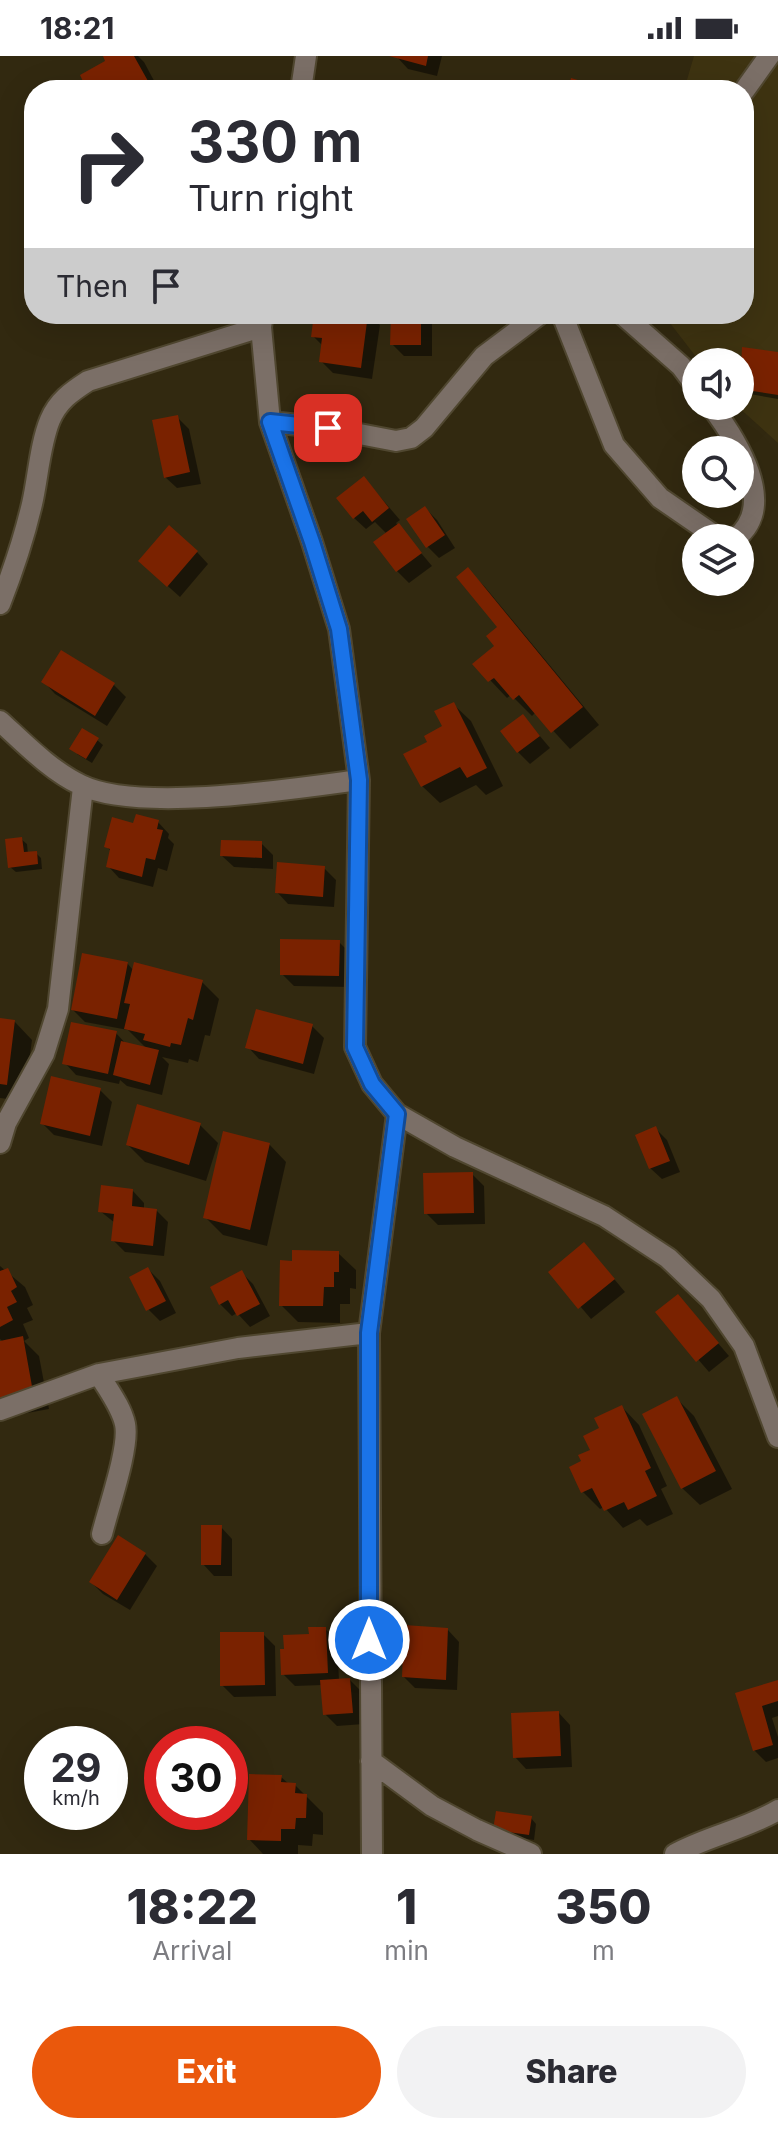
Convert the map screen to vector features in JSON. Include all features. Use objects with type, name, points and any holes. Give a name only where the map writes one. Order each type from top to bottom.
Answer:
[{"type":"street","points":[[302,80],[306,56]]},
{"type":"street","points":[[752,80],[769,56]]},
{"type":"street","points":[[0,604],[13,572],[31,506],[49,422],[58,405],[69,393],[88,381],[251,324]]},
{"type":"street","points":[[262,324],[270,422],[339,629],[359,780],[355,1047],[372,1084],[397,1114],[455,1147],[604,1216],[668,1258],[711,1299],[744,1346],[778,1437]]},
{"type":"street","points":[[270,422],[328,428],[396,441],[411,438],[424,428],[484,356],[527,324]]},
{"type":"street","points":[[566,324],[614,445],[660,498],[698,524]]},
{"type":"street","points":[[633,324],[682,367]]},
{"type":"street","points":[[721,420],[752,461],[763,493],[753,524]]},
{"type":"street","points":[[0,721],[66,777],[83,787],[129,798],[205,796],[359,780]]},
{"type":"street","points":[[0,1143],[6,1123],[44,1054],[58,1009],[83,787]]},
{"type":"street","points":[[372,1854],[369,1333],[397,1114]]},
{"type":"street","points":[[0,1410],[99,1374],[238,1348],[369,1333]]},
{"type":"street","points":[[99,1374],[117,1404],[125,1425],[125,1443],[102,1534]]},
{"type":"street","points":[[371,1761],[424,1802],[531,1854]]},
{"type":"street","points":[[675,1854],[758,1822],[778,1810]]},
{"type":"shaded area","points":[[694,56],[778,56],[778,443],[753,420],[754,348],[689,348],[671,324],[754,324],[754,80],[687,80]]},
{"type":"building","points":[[103,56],[134,56],[147,80],[82,80],[80,75],[105,61]]},
{"type":"building","points":[[389,56],[428,56],[426,66]]},
{"type":"building","points":[[313,324],[367,324],[361,368],[319,362],[322,338],[311,337]]},
{"type":"building","points":[[391,324],[421,324],[421,345],[390,345]]},
{"type":"building","points":[[754,349],[778,352],[778,395],[754,391]]},
{"type":"building","points":[[178,415],[190,472],[164,478],[152,420]]},
{"type":"building","points":[[364,476],[389,508],[372,522],[363,511],[353,519],[336,498]]},
{"type":"building","points":[[425,506],[445,535],[426,548],[406,519]]},
{"type":"building","points":[[399,523],[422,553],[396,572],[373,542]]},
{"type":"building","points":[[169,525],[198,551],[167,587],[138,561]]},
{"type":"building","points":[[468,567],[583,707],[551,733],[519,695],[513,700],[494,678],[488,682],[472,664],[494,646],[486,636],[497,627],[456,577]]},
{"type":"building","points":[[61,650],[115,683],[95,716],[41,682]]},
{"type":"building","points":[[454,702],[487,768],[467,778],[460,767],[421,787],[403,754],[427,742],[424,736],[442,726],[434,711]]},
{"type":"building","points":[[523,714],[540,736],[517,753],[500,731]]},
{"type":"building","points":[[82,728],[99,738],[86,759],[69,749]]},
{"type":"building","points":[[136,814],[159,820],[157,829],[163,830],[155,860],[146,858],[142,877],[106,867],[110,849],[104,847],[112,817],[133,823]]},
{"type":"building","points":[[22,837],[24,852],[37,851],[38,864],[8,868],[5,839]]},
{"type":"building","points":[[221,840],[262,841],[262,858],[220,856]]},
{"type":"building","points":[[277,862],[325,866],[323,897],[275,893]]},
{"type":"building","points":[[280,939],[340,940],[339,976],[280,975]]},
{"type":"building","points":[[82,953],[128,962],[117,1019],[71,1010]]},
{"type":"building","points":[[134,962],[203,980],[193,1020],[188,1018],[181,1045],[171,1043],[170,1047],[143,1040],[145,1034],[124,1029],[130,1004],[124,1003]]},
{"type":"building","points":[[256,1009],[313,1024],[303,1064],[245,1048]]},
{"type":"building","points":[[0,1018],[15,1020],[7,1085],[0,1084]]},
{"type":"building","points":[[71,1022],[117,1031],[108,1074],[62,1064]]},
{"type":"building","points":[[121,1041],[159,1050],[150,1085],[113,1075]]},
{"type":"building","points":[[51,1076],[101,1088],[90,1136],[40,1124]]},
{"type":"building","points":[[137,1104],[201,1123],[189,1165],[126,1145]]},
{"type":"building","points":[[656,1126],[670,1161],[649,1169],[635,1135]]},
{"type":"building","points":[[223,1131],[270,1143],[250,1230],[203,1218]]},
{"type":"building","points":[[473,1172],[474,1213],[424,1214],[423,1173]]},
{"type":"building","points":[[101,1185],[133,1189],[132,1206],[157,1209],[153,1246],[111,1241],[114,1214],[98,1212]]},
{"type":"building","points":[[584,1242],[615,1279],[578,1309],[548,1272]]},
{"type":"building","points":[[292,1250],[339,1251],[339,1272],[334,1272],[334,1287],[324,1287],[323,1306],[279,1306],[280,1260],[292,1261]]},
{"type":"building","points":[[148,1267],[166,1301],[146,1311],[129,1277]]},
{"type":"building","points":[[8,1268],[17,1287],[11,1291],[17,1302],[7,1307],[13,1320],[0,1327],[0,1271]]},
{"type":"building","points":[[242,1270],[260,1304],[237,1316],[228,1300],[219,1305],[210,1287]]},
{"type":"building","points":[[678,1294],[719,1343],[696,1362],[655,1312]]},
{"type":"building","points":[[23,1336],[33,1392],[0,1398],[0,1341]]},
{"type":"building","points":[[677,1396],[716,1471],[681,1489],[642,1414]]},
{"type":"building","points":[[622,1405],[651,1468],[645,1471],[657,1496],[628,1510],[624,1502],[604,1511],[592,1488],[581,1493],[569,1467],[581,1461],[578,1455],[590,1450],[583,1436],[599,1428],[594,1418]]},
{"type":"building","points":[[201,1525],[222,1525],[221,1565],[201,1565]]},
{"type":"building","points":[[118,1535],[146,1553],[117,1600],[89,1582]]},
{"type":"building","points":[[404,1625],[448,1628],[446,1680],[402,1677]]},
{"type":"building","points":[[308,1627],[326,1627],[328,1673],[281,1675],[283,1635],[309,1634]]},
{"type":"building","points":[[220,1632],[264,1632],[265,1685],[220,1686]]},
{"type":"building","points":[[350,1678],[353,1713],[323,1715],[320,1680]]},
{"type":"building","points":[[778,1680],[778,1701],[762,1706],[773,1745],[753,1751],[735,1693]]},
{"type":"building","points":[[559,1711],[561,1756],[513,1758],[511,1713]]},
{"type":"building","points":[[249,1774],[282,1775],[281,1782],[296,1783],[295,1793],[307,1794],[306,1818],[296,1818],[295,1829],[281,1829],[281,1841],[247,1840]]},
{"type":"building","points":[[496,1811],[532,1816],[529,1835],[493,1830]]},
{"type":"route","points":[[328,428],[270,422],[339,629],[359,780],[355,1047],[372,1084],[397,1114],[369,1333],[369,1640]]}]
